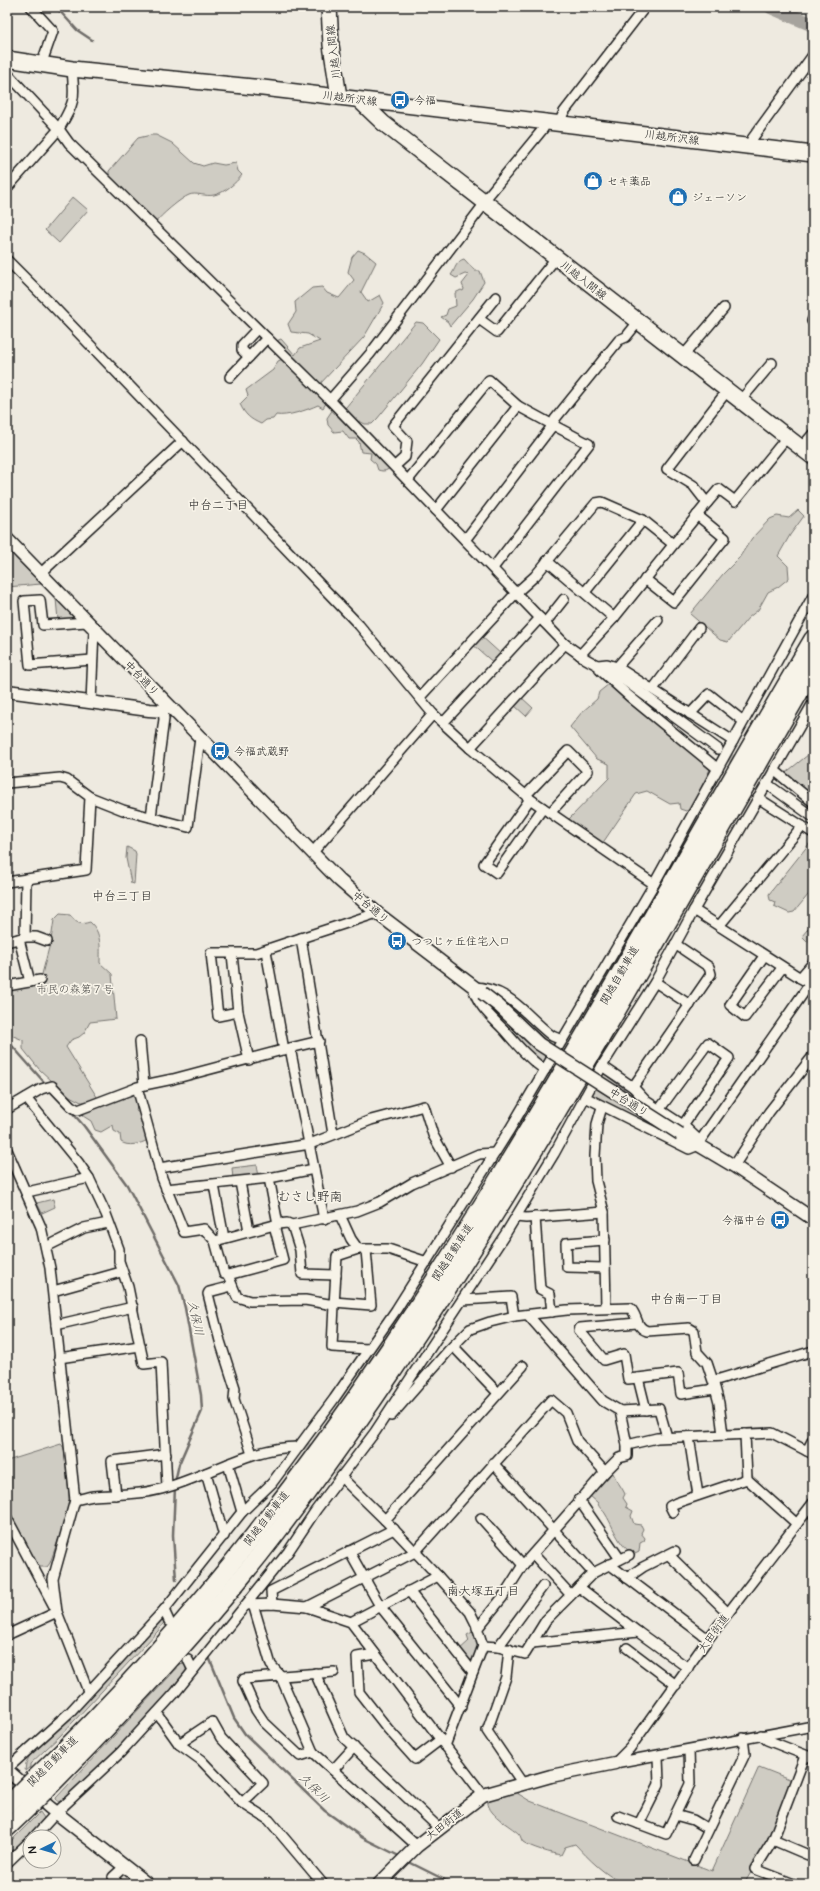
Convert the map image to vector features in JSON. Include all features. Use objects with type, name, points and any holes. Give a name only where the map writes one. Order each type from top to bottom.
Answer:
[{"type":"highway","name":"関越自動車道","points":[[40,1785],[112,1699],[169,1637],[261,1526],[364,1385],[456,1248],[518,1146],[678,875],[727,784],[813,639]]},
{"type":"highway","name":"関越自動車道","points":[[7,1828],[19,1801],[40,1785],[132,1702],[231,1589],[278,1531],[395,1370],[468,1259],[531,1157],[813,669]]},
{"type":"main road","name":"川越入間線","points":[[329,7],[330,45],[339,97]]},
{"type":"main road","name":"川越所沢線","points":[[7,59],[72,69],[339,97],[813,154]]},
{"type":"main road","name":"川越入間線","points":[[359,100],[383,123],[807,452]]},
{"type":"street","points":[[31,7],[53,31],[41,65]]},
{"type":"street","points":[[330,400],[370,354],[484,202],[543,129],[564,112],[645,7]]},
{"type":"street","points":[[750,146],[752,139],[813,54]]},
{"type":"street","points":[[7,188],[59,129],[72,106],[74,98],[72,69]]},
{"type":"street","points":[[7,73],[59,129],[69,143],[330,400],[565,644],[597,666],[624,680],[718,749]]},
{"type":"street","points":[[479,319],[497,332],[556,258]]},
{"type":"street","points":[[7,260],[359,625],[433,714],[470,748],[546,811],[654,884]]},
{"type":"street","points":[[395,466],[405,457],[407,441],[393,426],[496,297]]},
{"type":"street","points":[[683,356],[724,308]]},
{"type":"street","points":[[465,540],[553,425],[556,419],[619,340],[626,338],[638,322]]},
{"type":"street","points":[[249,357],[242,350],[242,345],[257,329]]},
{"type":"street","points":[[230,377],[266,338]]},
{"type":"street","points":[[740,401],[772,364]]},
{"type":"street","points":[[408,480],[489,380],[518,406],[589,444],[493,568]]},
{"type":"street","points":[[707,503],[693,485],[667,469],[727,391]]},
{"type":"street","points":[[436,510],[518,406]]},
{"type":"street","points":[[807,452],[813,434]]},
{"type":"street","points":[[580,655],[614,618],[719,489],[735,501],[787,437]]},
{"type":"street","points":[[40,574],[183,441]]},
{"type":"street","points":[[420,697],[516,593],[535,576],[598,502],[643,520],[673,544]]},
{"type":"street","points":[[645,579],[674,602],[725,538],[697,515]]},
{"type":"street","points":[[585,592],[643,520]]},
{"type":"street","name":"中台通り","points":[[8,542],[90,626],[166,709],[200,738],[339,880],[377,913],[499,1006],[538,1044],[681,1130],[813,1219]]},
{"type":"street","points":[[547,561],[614,618]]},
{"type":"street","points":[[148,1884],[57,1812],[7,1770],[52,1729],[164,1610],[242,1512],[272,1483],[302,1445],[368,1349],[427,1262],[545,1070],[654,884],[813,596]]},
{"type":"street","points":[[91,703],[92,660],[90,626],[43,625],[40,600],[24,601],[30,665],[92,660]]},
{"type":"street","points":[[443,723],[542,620],[564,600]]},
{"type":"street","points":[[617,667],[658,620]]},
{"type":"street","points":[[653,689],[699,628]]},
{"type":"street","points":[[470,748],[565,644]]},
{"type":"street","points":[[597,666],[607,664],[617,667],[733,741]]},
{"type":"street","points":[[597,666],[602,673],[629,696],[718,769]]},
{"type":"street","points":[[7,691],[91,703],[166,709],[151,817]]},
{"type":"street","points":[[690,714],[709,694],[743,721]]},
{"type":"street","points":[[41,1829],[57,1812],[121,1752],[157,1713],[250,1605],[288,1552],[340,1474],[377,1428],[463,1300],[554,1154],[602,1066],[655,982],[694,910],[813,703]]},
{"type":"street","points":[[313,852],[433,714]]},
{"type":"street","points":[[7,783],[60,778],[67,780],[90,797],[123,810],[188,827],[200,738]]},
{"type":"street","points":[[568,751],[588,771],[546,811],[497,873],[484,864],[528,797],[568,751]]},
{"type":"street","points":[[774,770],[813,802]]},
{"type":"street","points":[[770,786],[813,816]]},
{"type":"street","points":[[7,882],[86,870],[90,797]]},
{"type":"street","points":[[758,798],[813,833]]},
{"type":"street","points":[[719,926],[802,826]]},
{"type":"street","points":[[26,879],[22,938],[30,982]]},
{"type":"street","points":[[585,1097],[602,1107],[689,1149],[700,1143],[811,985],[782,968],[694,910]]},
{"type":"street","points":[[238,1012],[218,1016],[211,953],[232,954],[266,951],[377,913]]},
{"type":"street","points":[[7,942],[22,938],[36,937],[47,941]]},
{"type":"street","points":[[301,938],[320,1041],[333,1134]]},
{"type":"street","points":[[633,1087],[711,974],[709,967],[675,944]]},
{"type":"street","points":[[266,951],[287,1049],[310,1144],[324,1219]]},
{"type":"street","points":[[232,954],[238,1012],[249,1060]]},
{"type":"street","points":[[764,956],[730,1005],[745,1017],[782,968]]},
{"type":"street","points":[[800,978],[813,962]]},
{"type":"street","points":[[7,986],[40,980]]},
{"type":"street","points":[[655,982],[690,1005]]},
{"type":"street","points":[[545,1070],[522,1051],[485,1012],[476,998],[477,990],[491,989],[504,996],[547,1033],[558,1040],[562,1040]]},
{"type":"street","points":[[140,1041],[140,1086],[159,1168],[166,1189],[184,1232],[204,1229],[215,1241],[224,1274],[228,1275],[237,1297],[250,1301],[305,1300],[334,1304],[371,1305],[362,1249],[351,1239],[340,1216]]},
{"type":"street","points":[[7,1109],[41,1089],[52,1086],[70,1106],[78,1110],[140,1086],[249,1060],[320,1041]]},
{"type":"street","points":[[602,1066],[633,1087],[646,1101],[659,1110],[681,1130],[729,1058],[708,1042],[659,1110]]},
{"type":"street","points":[[734,1166],[769,1112],[813,1056]]},
{"type":"street","points":[[26,1098],[72,1154],[89,1178],[106,1214],[108,1223],[119,1249],[119,1261],[133,1307],[144,1364],[161,1362],[167,1487]]},
{"type":"street","points":[[159,1168],[310,1144],[371,1120],[424,1106],[434,1136],[451,1168]]},
{"type":"street","points":[[602,1107],[597,1124],[595,1156],[596,1181],[604,1212],[606,1307]]},
{"type":"street","points":[[7,1150],[27,1192],[41,1227],[46,1246],[53,1291],[75,1500],[70,1524],[54,1570],[53,1579],[57,1612]]},
{"type":"street","points":[[215,1241],[276,1225],[287,1223],[292,1226],[340,1216],[380,1202],[412,1183],[451,1168],[479,1154],[495,1153]]},
{"type":"street","points":[[166,1189],[240,1182],[314,1169]]},
{"type":"street","points":[[27,1192],[89,1178]]},
{"type":"street","points":[[269,1178],[283,1260]]},
{"type":"street","points":[[240,1182],[249,1231]]},
{"type":"street","points":[[214,1185],[224,1238]]},
{"type":"street","points":[[516,1217],[535,1218],[604,1212]]},
{"type":"street","points":[[535,1218],[540,1289],[550,1294],[552,1312]]},
{"type":"street","points":[[46,1246],[84,1228],[108,1223]]},
{"type":"street","points":[[292,1226],[300,1257],[302,1274],[336,1276]]},
{"type":"street","points":[[605,1240],[566,1243],[567,1267],[605,1268]]},
{"type":"street","points":[[368,1349],[332,1347],[338,1255],[362,1249],[388,1249],[427,1262]]},
{"type":"street","points":[[228,1275],[283,1260],[300,1257]]},
{"type":"street","points":[[53,1291],[122,1272]]},
{"type":"street","points":[[232,1286],[209,1292],[208,1294],[220,1341],[235,1388],[234,1399],[252,1454]]},
{"type":"street","points":[[463,1300],[512,1297],[514,1316]]},
{"type":"street","points":[[56,1325],[133,1307]]},
{"type":"street","points":[[377,1428],[386,1421],[470,1329],[514,1316],[606,1307],[630,1308],[637,1323],[643,1330],[689,1328],[694,1331],[697,1352],[707,1363],[714,1385],[719,1403],[723,1435]]},
{"type":"street","points":[[528,1315],[604,1401],[620,1411],[659,1409],[667,1437]]},
{"type":"street","points":[[637,1323],[580,1328],[579,1330],[604,1360],[624,1354],[628,1379],[678,1373],[681,1394],[714,1385],[813,1351]]},
{"type":"street","points":[[59,1358],[140,1346]]},
{"type":"street","points":[[453,1346],[498,1393]]},
{"type":"street","points":[[385,1520],[523,1366]]},
{"type":"street","points":[[638,1378],[646,1410]]},
{"type":"street","points":[[307,1607],[415,1552],[493,1463],[551,1400],[566,1413],[577,1441],[606,1472]]},
{"type":"street","points":[[478,1629],[502,1598],[523,1565],[579,1500],[619,1458],[627,1456],[627,1445],[620,1411]]},
{"type":"street","points":[[745,1434],[747,1479],[797,1524]]},
{"type":"street","points":[[627,1445],[667,1437],[689,1438],[723,1435],[772,1434],[810,1452],[813,1439]]},
{"type":"street","points":[[689,1438],[698,1495]]},
{"type":"street","points":[[75,1500],[91,1496],[137,1494],[167,1487],[179,1484],[252,1454],[302,1445]]},
{"type":"street","points":[[116,1495],[112,1460],[166,1454]]},
{"type":"street","points":[[493,1463],[593,1573]]},
{"type":"street","points":[[228,1464],[242,1512]]},
{"type":"street","points":[[206,1473],[224,1536]]},
{"type":"street","points":[[340,1474],[394,1529],[470,1612],[478,1629],[483,1646],[461,1706],[443,1743],[416,1759],[388,1729],[359,1692],[357,1657],[375,1654]]},
{"type":"street","points":[[673,1512],[670,1506],[747,1479]]},
{"type":"street","points":[[579,1500],[620,1559]]},
{"type":"street","name":"大田街道","points":[[615,1763],[630,1748],[708,1639],[797,1524],[811,1510]]},
{"type":"street","points":[[7,1518],[57,1612],[88,1691]]},
{"type":"street","points":[[481,1518],[523,1565]]},
{"type":"street","points":[[272,1604],[271,1591],[394,1529]]},
{"type":"street","points":[[349,1551],[380,1606],[461,1706]]},
{"type":"street","points":[[627,1578],[643,1567],[672,1553],[728,1613]]},
{"type":"street","points":[[533,1554],[570,1594]]},
{"type":"street","points":[[483,1646],[509,1649],[524,1654],[546,1620],[570,1594],[593,1573],[630,1555]]},
{"type":"street","points":[[609,1564],[708,1639]]},
{"type":"street","points":[[351,1622],[438,1576]]},
{"type":"street","points":[[498,1647],[543,1586]]},
{"type":"street","points":[[579,1587],[688,1668]]},
{"type":"street","points":[[409,1592],[473,1672]]},
{"type":"street","points":[[250,1605],[272,1604],[307,1607],[351,1622],[483,1795]]},
{"type":"street","points":[[250,1605],[271,1665],[280,1675],[313,1752],[414,1850]]},
{"type":"street","points":[[164,1610],[169,1621]]},
{"type":"street","points":[[7,1635],[57,1612]]},
{"type":"street","points":[[532,1643],[638,1632]]},
{"type":"street","points":[[627,1648],[676,1685]]},
{"type":"street","points":[[509,1649],[506,1677],[487,1731],[523,1784]]},
{"type":"street","points":[[188,1660],[193,1670]]},
{"type":"street","points":[[313,1752],[300,1756],[264,1722],[256,1710],[243,1681],[244,1679],[280,1675],[334,1672]]},
{"type":"street","points":[[315,1674],[344,1738],[439,1828]]},
{"type":"street","points":[[157,1713],[179,1744],[201,1760],[242,1803],[269,1820],[323,1884]]},
{"type":"street","points":[[179,1744],[212,1722],[229,1748],[263,1783],[242,1803]]},
{"type":"street","name":"大田街道","points":[[379,1884],[439,1828],[483,1795],[523,1784],[615,1763],[813,1726]]},
{"type":"street","points":[[761,1735],[767,1740],[809,1757],[773,1840],[755,1869],[794,1884]]},
{"type":"street","points":[[694,1860],[744,1754],[743,1738]]},
{"type":"street","points":[[333,1770],[354,1747]]},
{"type":"street","points":[[618,1816],[666,1834],[690,1784],[689,1750]]},
{"type":"street","points":[[639,1824],[659,1784],[658,1756]]},
{"type":"street","points":[[675,1815],[693,1820],[708,1829]]},
{"type":"street","points":[[773,1840],[813,1857]]},
{"type":"street","points":[[7,1863],[22,1849]]},
{"type":"street","points":[[112,1882],[125,1866]]},
{"type":"green space","points":[[156,135],[172,143],[194,163],[203,166],[213,163],[224,165],[236,163],[238,171],[242,175],[230,187],[218,194],[192,194],[185,197],[161,216],[155,223],[109,178],[109,171],[138,138]]},
{"type":"green space","points":[[73,197],[88,210],[59,243],[45,230]]},
{"type":"green space","points":[[358,250],[365,253],[376,262],[361,292],[368,302],[380,295],[384,303],[364,337],[319,385],[328,400],[323,408],[318,405],[291,414],[276,415],[273,419],[266,420],[261,424],[254,420],[246,414],[240,404],[248,396],[246,390],[273,370],[278,361],[287,357],[274,342],[281,339],[295,355],[300,348],[320,341],[308,334],[291,332],[288,324],[296,312],[295,302],[312,288],[322,287],[327,293],[339,298],[354,280],[348,272],[352,257]]},
{"type":"green space","points":[[464,259],[475,271],[480,271],[484,282],[473,299],[450,326],[448,322],[441,317],[446,315],[448,309],[456,306],[455,293],[461,290],[463,291],[464,289],[462,284],[469,275],[465,274],[456,278],[451,275],[457,264]]},
{"type":"green space","points":[[416,322],[423,323],[439,339],[422,364],[377,419],[372,424],[365,424],[359,421],[356,424],[392,466],[385,471],[380,471],[378,470],[376,464],[370,459],[371,453],[361,452],[359,442],[356,439],[349,439],[343,431],[334,432],[328,425],[327,418],[333,409],[342,410],[346,407]]},
{"type":"green space","points":[[798,510],[804,516],[790,535],[778,556],[788,566],[789,578],[778,587],[768,592],[758,610],[748,618],[728,642],[720,640],[690,614],[723,574],[739,558],[752,538],[770,519],[777,516],[789,518]]},
{"type":"green space","points":[[8,550],[41,584],[7,587]]},
{"type":"green space","points":[[56,599],[74,617],[73,619],[58,620]]},
{"type":"green space","points":[[480,635],[502,655],[495,664],[472,644]]},
{"type":"green space","points":[[609,684],[711,767],[691,809],[686,811],[680,809],[679,803],[670,804],[647,791],[636,794],[602,844],[571,823],[569,819],[609,778],[609,764],[597,759],[570,727],[582,712],[597,699],[599,692]]},
{"type":"green space","points":[[521,697],[533,708],[526,716],[514,705]]},
{"type":"green space","points":[[813,751],[813,796],[784,774]]},
{"type":"green space","points":[[813,839],[813,889],[794,912],[789,913],[774,906],[775,902],[770,900],[769,894]]},
{"type":"green space","points":[[127,847],[135,851],[136,854],[134,884],[131,883],[126,858]]},
{"type":"green space","name":"市民の森第７号","points":[[60,914],[70,915],[79,923],[90,922],[94,926],[100,941],[100,963],[112,974],[116,1019],[90,1022],[84,1033],[71,1040],[66,1047],[97,1097],[97,1099],[89,1102],[81,1102],[66,1094],[39,1069],[23,1049],[23,1040],[11,1035],[7,1027],[7,988],[41,978],[51,940],[54,920]]},
{"type":"green space","points":[[813,923],[813,938],[809,943],[802,936]]},
{"type":"green space","points":[[488,990],[503,998],[557,1042],[555,1048]]},
{"type":"green space","points":[[479,997],[532,1046],[549,1058],[546,1062],[540,1061],[529,1053],[504,1023],[479,999]]},
{"type":"green space","points":[[603,1073],[644,1104],[598,1079]]},
{"type":"green space","points":[[593,1087],[678,1139],[592,1097],[591,1093]]},
{"type":"green space","points":[[135,1093],[138,1098],[136,1111],[142,1115],[148,1140],[138,1144],[124,1144],[121,1142],[120,1134],[114,1131],[113,1125],[101,1132],[95,1130],[91,1121],[83,1116],[82,1113]]},
{"type":"green space","points":[[257,1165],[259,1177],[233,1179],[232,1168]]},
{"type":"green space","points":[[53,1199],[55,1207],[42,1213],[37,1203]]},
{"type":"green space","points":[[61,1444],[64,1448],[69,1494],[69,1509],[50,1563],[47,1567],[39,1567],[7,1508],[7,1461]]},
{"type":"green space","points":[[610,1472],[613,1473],[625,1494],[623,1498],[627,1504],[626,1507],[633,1511],[631,1516],[634,1524],[641,1525],[643,1529],[641,1533],[645,1538],[644,1541],[640,1543],[639,1552],[635,1554],[625,1548],[621,1543],[605,1513],[599,1507],[598,1503],[590,1496],[602,1482],[608,1478]]},
{"type":"green space","points":[[160,1618],[164,1618],[165,1621],[158,1631],[60,1736],[30,1764],[30,1767],[25,1771],[26,1763],[30,1755]]},
{"type":"green space","points":[[476,1630],[480,1647],[472,1667],[459,1650],[469,1641],[467,1635]]},
{"type":"green space","points":[[182,1663],[186,1666],[186,1674],[129,1739],[63,1802],[57,1801],[56,1798]]},
{"type":"green space","points":[[759,1767],[792,1780],[771,1839],[744,1884],[625,1884],[604,1872],[575,1844],[565,1847],[561,1855],[526,1844],[522,1841],[519,1834],[490,1810],[488,1804],[488,1799],[512,1790],[530,1801],[712,1871]]},
{"type":"green space","points":[[40,1812],[44,1818],[42,1823],[36,1829],[23,1829]]},
{"type":"green space","points":[[22,1830],[22,1842],[7,1856],[7,1845]]},
{"type":"waterway","points":[[56,7],[77,30],[92,40]]},
{"type":"waterway","points":[[771,7],[813,25]]},
{"type":"waterway","name":"久保川","points":[[7,1040],[44,1082]]},
{"type":"waterway","name":"久保川","points":[[69,1109],[84,1126],[127,1185],[179,1285],[185,1308],[201,1395],[202,1411],[179,1464],[175,1482]]},
{"type":"waterway","name":"久保川","points":[[175,1487],[173,1535],[176,1580]]},
{"type":"waterway","name":"久保川","points":[[209,1657],[234,1718],[245,1734],[325,1811],[363,1838],[401,1857]]},
{"type":"waterway","name":"久保川","points":[[407,1861],[453,1884]]},
{"type":"tunnel","points":[[719,750],[770,786]]},
{"type":"tunnel","points":[[305,1445],[338,1471]]},
{"type":"place","name":"今福","points":[[400,100]]},
{"type":"place","name":"セキ薬品","points":[[593,181]]},
{"type":"place","name":"ジェーソン","points":[[678,197]]},
{"type":"place","name":"今福武蔵野","points":[[220,751]]},
{"type":"place","name":"つつじヶ丘住宅入口","points":[[397,941]]},
{"type":"place","name":"今福中台","points":[[780,1220]]},
{"type":"district","name":"中台二丁目","points":[[218,505]]},
{"type":"district","name":"中台三丁目","points":[[122,896]]},
{"type":"district","name":"むさし野南","points":[[310,1196]]},
{"type":"district","name":"中台南一丁目","points":[[686,1299]]},
{"type":"district","name":"南大塚五丁目","points":[[483,1591]]}]
